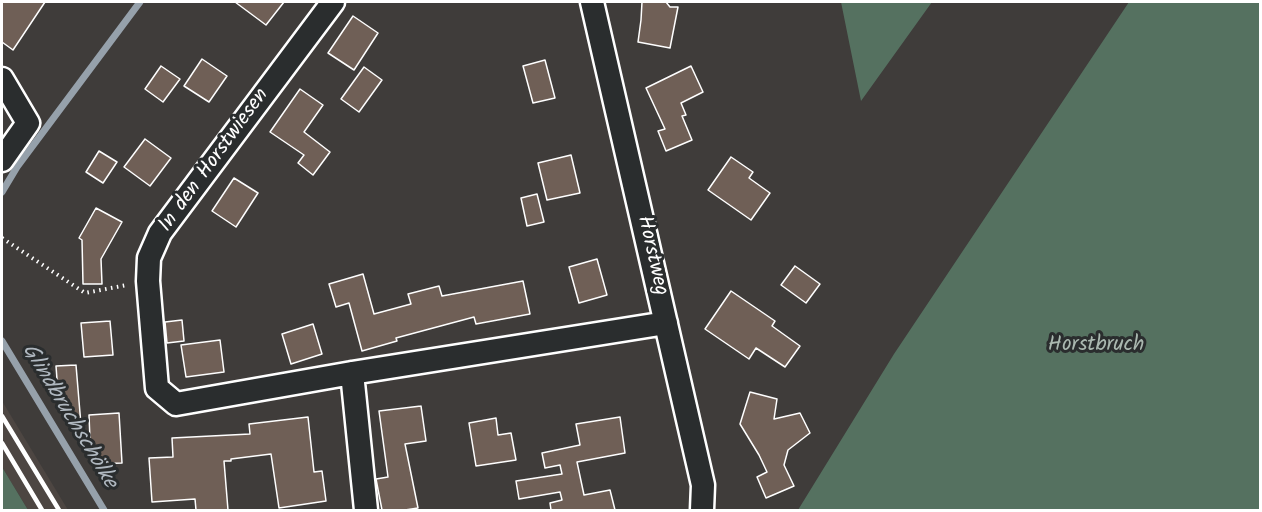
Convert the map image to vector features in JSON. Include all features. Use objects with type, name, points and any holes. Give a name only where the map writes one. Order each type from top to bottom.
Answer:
[{"type":"street","name":"In den Horstwiesen","points":[[333,2],[160,233],[149,258],[148,280],[157,388],[176,404],[352,373],[666,323]]},
{"type":"street","name":"Horstweg","points":[[592,2],[703,485],[702,510]]},
{"type":"street","points":[[2,79],[28,123],[2,160]]},
{"type":"street","points":[[352,373],[366,510]]},
{"type":"path","points":[[2,238],[85,293],[148,280]]},
{"type":"shaded area","points":[[2,401],[68,510],[28,510],[2,467]]},
{"type":"green space","points":[[841,2],[932,2],[861,101]]},
{"type":"green space","name":"Horstbruch","points":[[1129,2],[1260,2],[1260,510],[798,510],[894,354]]},
{"type":"green space","points":[[2,467],[28,510],[2,510]]},
{"type":"building","points":[[2,2],[45,2],[13,50],[2,42]]},
{"type":"building","points":[[235,2],[284,2],[266,25]]},
{"type":"building","points":[[642,2],[666,2],[670,7],[678,7],[670,48],[638,42]]},
{"type":"building","points":[[353,16],[378,33],[354,70],[328,53]]},
{"type":"building","points":[[202,59],[227,76],[209,102],[184,86]]},
{"type":"building","points":[[545,60],[555,98],[533,103],[523,66]]},
{"type":"building","points":[[161,66],[180,79],[163,102],[145,89]]},
{"type":"building","points":[[691,66],[703,92],[681,103],[686,115],[682,116],[692,140],[666,151],[658,131],[665,129],[646,88]]},
{"type":"building","points":[[364,67],[382,80],[359,112],[341,99]]},
{"type":"building","points":[[300,89],[323,105],[304,132],[330,152],[313,175],[298,163],[304,155],[270,132]]},
{"type":"building","points":[[145,139],[171,158],[150,186],[124,167]]},
{"type":"building","points":[[99,151],[117,162],[103,183],[86,172]]},
{"type":"building","points":[[571,155],[580,193],[547,200],[538,163]]},
{"type":"building","points":[[731,157],[753,172],[749,178],[770,193],[751,220],[708,190]]},
{"type":"building","points":[[234,178],[258,193],[236,227],[212,211]]},
{"type":"building","points":[[537,194],[544,222],[527,226],[521,198]]},
{"type":"building","points":[[96,208],[122,222],[101,259],[102,284],[83,284],[82,240],[79,238]]},
{"type":"building","points":[[597,259],[607,295],[579,303],[569,267]]},
{"type":"building","points":[[795,266],[820,284],[806,303],[781,285]]},
{"type":"building","points":[[363,274],[374,314],[411,304],[408,294],[439,286],[442,296],[523,281],[530,314],[476,324],[474,317],[396,338],[397,341],[362,351],[349,303],[336,307],[329,284]]},
{"type":"building","points":[[731,291],[775,321],[772,326],[800,346],[785,367],[756,348],[749,359],[705,329]]},
{"type":"building","points":[[182,320],[184,341],[167,343],[165,322]]},
{"type":"building","points":[[110,321],[113,355],[84,357],[81,323]]},
{"type":"building","points":[[313,324],[322,354],[291,364],[282,334]]},
{"type":"building","points":[[220,340],[224,372],[186,377],[181,345]]},
{"type":"building","points":[[76,365],[81,425],[70,426],[63,393],[58,393],[56,366]]},
{"type":"building","points":[[750,392],[777,399],[774,419],[800,413],[810,433],[788,450],[784,465],[794,486],[766,498],[757,477],[767,472],[740,424]]},
{"type":"building","points":[[421,406],[426,441],[405,444],[418,508],[382,510],[376,479],[388,477],[379,411]]},
{"type":"building","points":[[119,413],[122,463],[91,464],[89,415]]},
{"type":"building","points":[[308,417],[314,472],[322,471],[326,501],[279,508],[271,454],[224,461],[228,510],[196,510],[195,499],[152,502],[149,458],[173,457],[172,438],[250,434],[249,424]]},
{"type":"building","points":[[620,417],[625,453],[577,462],[584,495],[610,490],[615,510],[551,510],[550,503],[562,500],[560,492],[519,499],[516,481],[562,474],[560,465],[545,468],[542,453],[580,445],[576,424]]},
{"type":"building","points":[[496,418],[498,435],[511,433],[516,460],[476,466],[469,423]]},
{"type":"waterway","points":[[2,192],[17,167],[140,2]]},
{"type":"waterway","name":"Glindbruchschölke","points":[[2,341],[104,510]]},
{"type":"railway","points":[[2,416],[59,510]]},
{"type":"railway","points":[[2,443],[42,510]]}]
